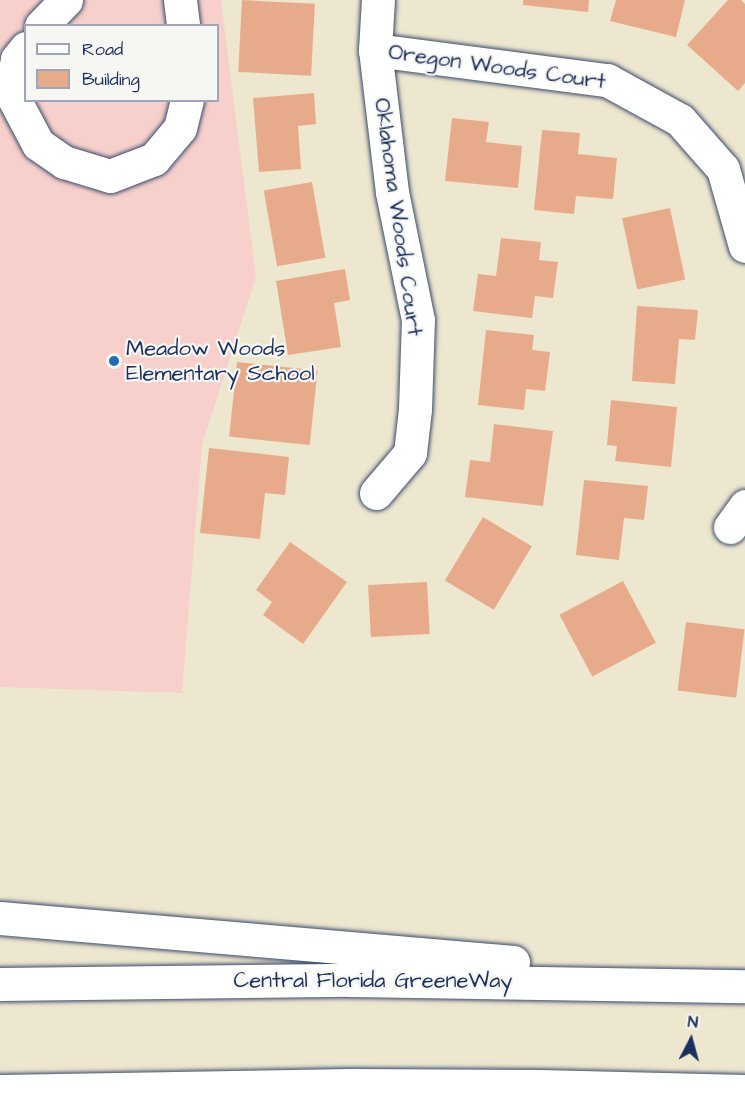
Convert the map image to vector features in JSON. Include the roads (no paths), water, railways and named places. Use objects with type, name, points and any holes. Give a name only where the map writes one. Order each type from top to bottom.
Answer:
[{"type":"main road","points":[[43,24],[66,0]]},
{"type":"main road","points":[[180,0],[183,24]]},
{"type":"main road","name":"Oklahoma Woods Court","points":[[376,493],[410,453],[415,409],[418,320],[392,192],[375,50],[378,0]]},
{"type":"main road","points":[[24,50],[17,59],[11,93],[38,144],[64,162],[110,176],[154,159],[180,128],[186,102]]},
{"type":"main road","name":"Oregon Woods Court","points":[[375,50],[607,80],[680,120],[723,170],[745,246]]},
{"type":"main road","points":[[0,918],[461,956],[740,986]]},
{"type":"main road","name":"Central Florida GreeneWay","points":[[0,984],[350,980],[740,986]]},
{"type":"main road","points":[[0,1091],[362,1085],[745,1091]]},
{"type":"place","name":"Meadow Woods Elementary School","points":[[114,361]]}]
